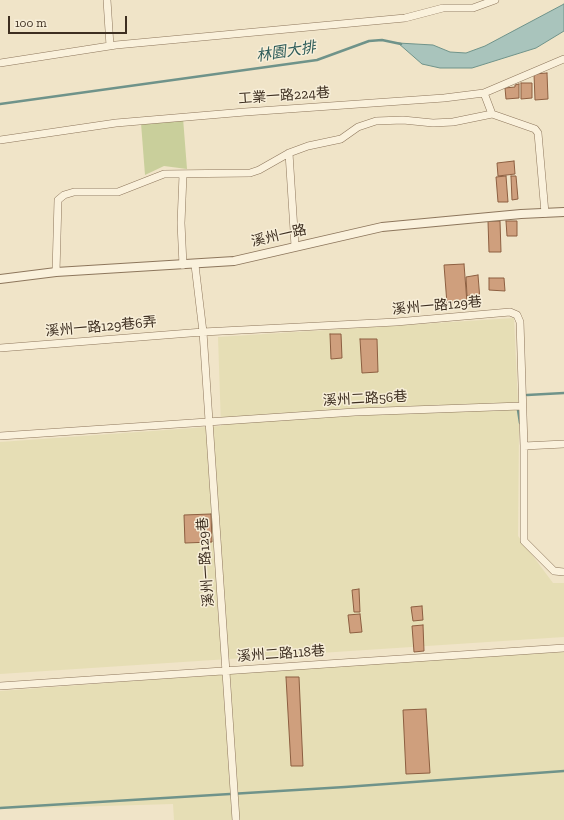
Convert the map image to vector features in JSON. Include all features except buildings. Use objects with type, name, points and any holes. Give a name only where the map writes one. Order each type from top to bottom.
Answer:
[{"type":"street","points":[[107,0],[110,46]]},
{"type":"street","points":[[0,63],[110,46],[404,18],[443,8],[473,8],[495,0]]},
{"type":"street","name":"工業一路224巷","points":[[0,140],[116,123],[444,98],[484,93],[564,59]]},
{"type":"street","points":[[484,93],[492,114]]},
{"type":"street","points":[[56,272],[56,208],[58,200],[64,195],[86,190],[118,192],[164,174],[183,175],[250,173],[259,170],[289,153],[308,146],[341,139],[358,127],[376,120],[402,120],[433,123],[464,120],[492,114],[536,129],[538,133],[545,213]]},
{"type":"street","points":[[289,153],[295,246]]},
{"type":"street","points":[[183,175],[181,223],[183,265]]},
{"type":"street","name":"溪州一路","points":[[0,279],[56,272],[195,265],[234,261],[382,227],[564,212]]},
{"type":"street","name":"溪州一路129巷","points":[[195,265],[203,332],[210,423],[236,820]]},
{"type":"street","name":"溪州一路129巷","points":[[203,332],[396,322],[510,312],[517,315],[520,322],[521,406],[524,446],[524,541],[554,571],[564,572]]},
{"type":"street","name":"溪州一路129巷6弄","points":[[0,348],[203,332]]},
{"type":"street","name":"溪州二路56巷","points":[[0,436],[355,412],[521,406]]},
{"type":"street","points":[[524,446],[564,444]]},
{"type":"street","name":"溪州二路118巷","points":[[0,686],[564,648]]},
{"type":"shaded area","points":[[514,318],[519,426],[518,536],[553,583],[564,583],[564,637],[0,674],[0,442],[221,426],[218,337]]},
{"type":"shaded area","points":[[564,652],[564,820],[174,820],[173,804],[0,809],[0,691],[442,658]]},
{"type":"green space","points":[[183,118],[187,169],[164,166],[145,175],[141,123]]},
{"type":"water","points":[[564,4],[564,31],[536,48],[472,68],[440,68],[422,64],[398,43],[433,45],[450,52],[466,53],[485,46]]},
{"type":"waterway","name":"林園大排","points":[[0,104],[317,60],[369,41],[382,40],[401,44]]},
{"type":"waterway","points":[[527,395],[564,393]]},
{"type":"waterway","points":[[518,410],[520,423]]},
{"type":"waterway","points":[[0,808],[345,787],[564,771]]}]
